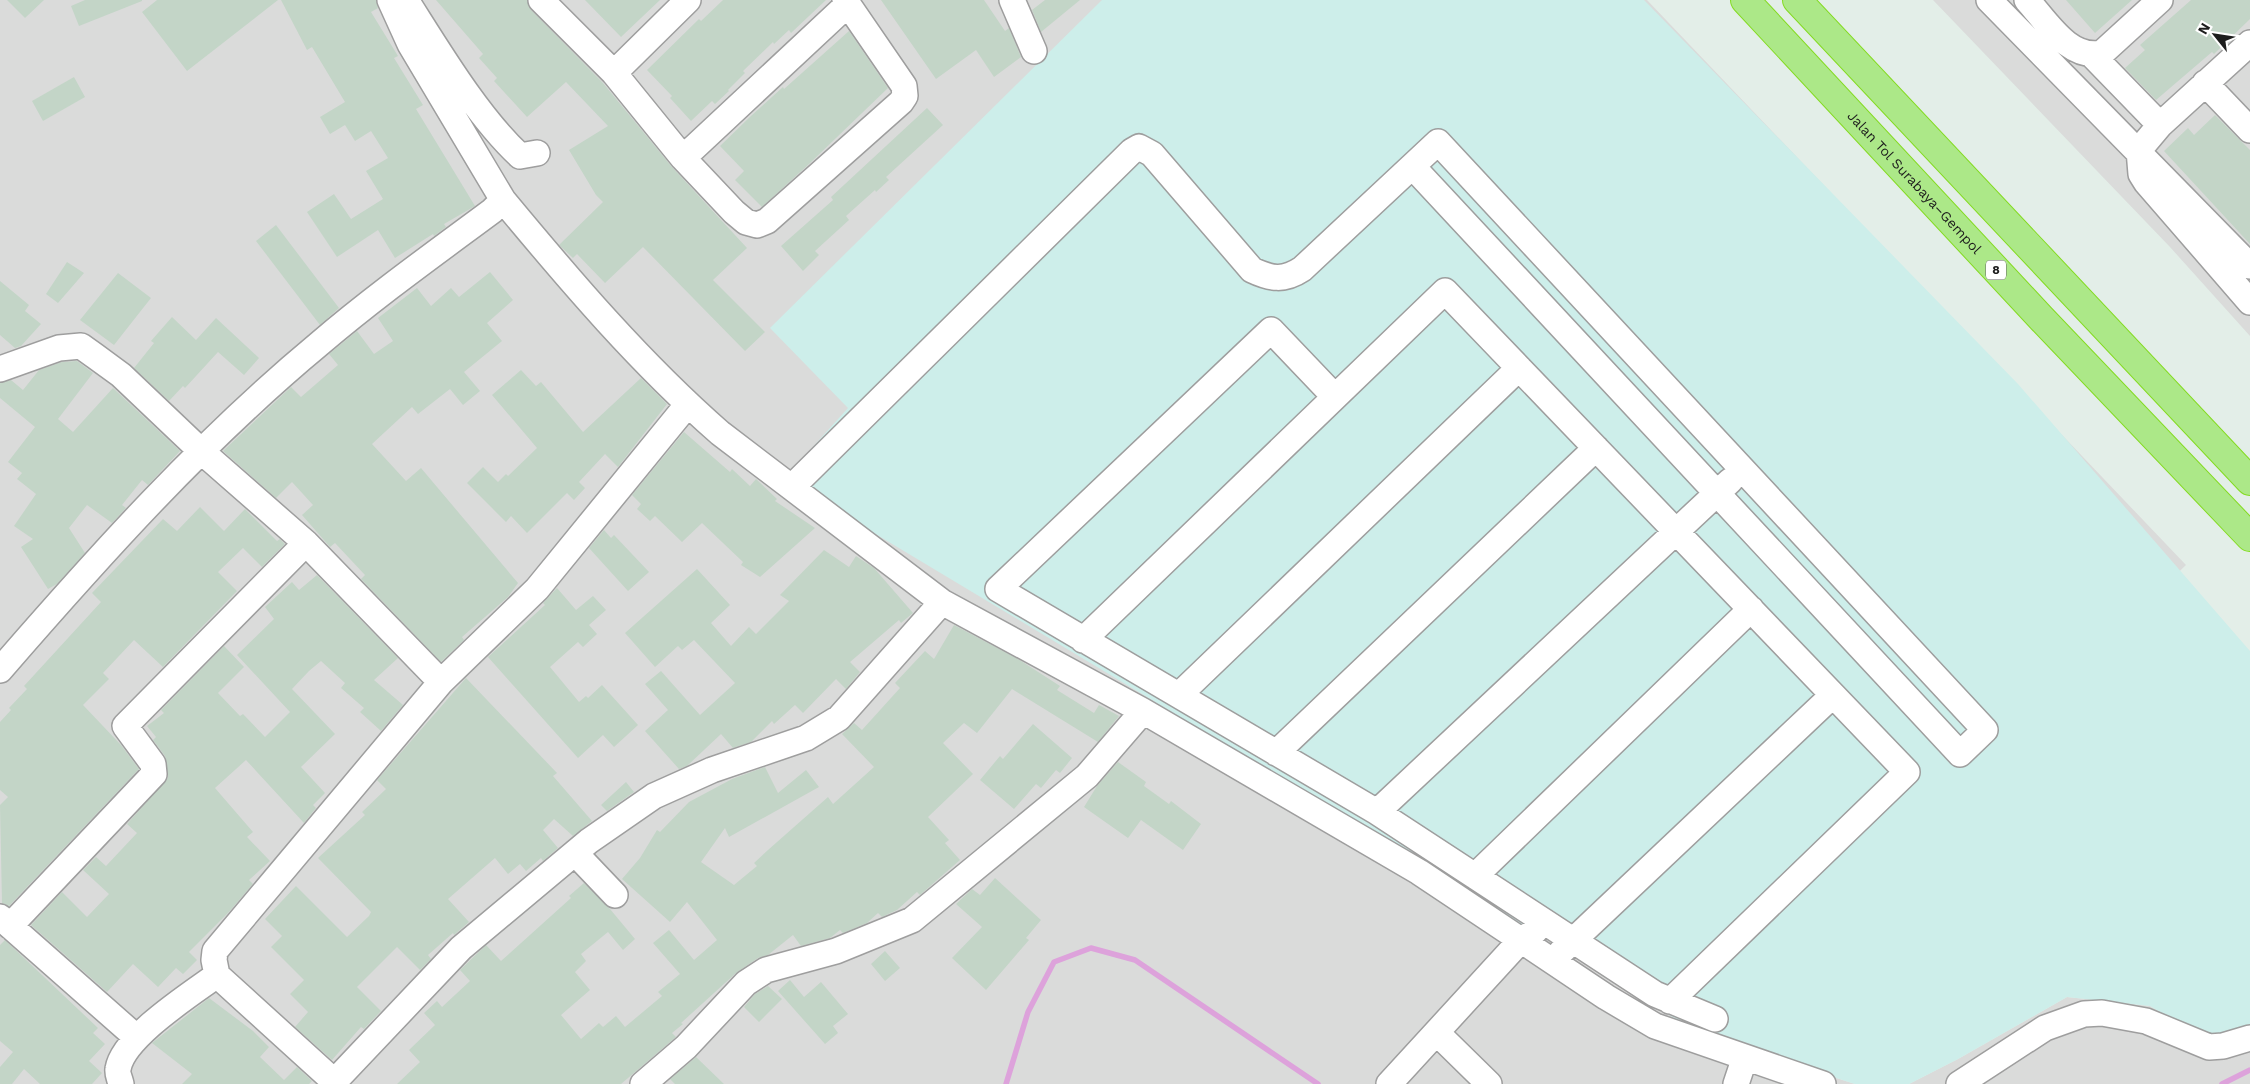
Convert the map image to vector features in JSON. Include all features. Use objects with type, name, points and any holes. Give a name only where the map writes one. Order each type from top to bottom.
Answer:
[{"type":"highway","name":"Jalan Tol Surabaya–Gempol","points":[[1745,0],[2041,318],[2250,537]]},
{"type":"highway","points":[[1797,0],[2250,481]]},
{"type":"street","points":[[390,0],[410,44],[502,200],[587,302],[688,404],[792,487],[942,602],[1143,711],[1419,872],[1606,997],[1656,1026],[1823,1084]]},
{"type":"street","points":[[406,0],[442,55],[504,140],[520,156],[537,153]]},
{"type":"street","points":[[541,0],[614,73],[683,158],[734,212],[746,222],[756,225],[767,221],[901,102],[905,96],[904,86],[847,2],[683,158]]},
{"type":"street","points":[[614,73],[688,0]]},
{"type":"street","points":[[1012,0],[1034,50]]},
{"type":"street","points":[[1990,0],[2139,150],[2250,266]]},
{"type":"street","points":[[2027,0],[2065,42],[2081,53],[2092,55],[2102,53],[2160,0]]},
{"type":"street","points":[[2250,43],[2160,125],[2139,150],[2141,174],[2146,182],[2250,302]]},
{"type":"street","points":[[2092,55],[2160,125]]},
{"type":"street","points":[[2205,83],[2250,130]]},
{"type":"street","points":[[792,487],[1132,150],[1139,146],[1152,154],[1252,270],[1270,278],[1290,277],[1302,269],[1438,142],[1985,730],[1960,754],[1413,167]]},
{"type":"street","points":[[0,670],[46,617],[201,451],[318,344],[492,211],[502,200]]},
{"type":"street","points":[[1083,640],[1445,291],[1906,772],[1670,1001]]},
{"type":"street","points":[[1335,397],[1270,330],[998,589],[1377,812],[1654,994],[1715,1019]]},
{"type":"street","points":[[0,369],[59,348],[81,346],[121,375],[201,451],[306,543],[441,682]]},
{"type":"street","points":[[1178,696],[1519,368]]},
{"type":"street","points":[[688,404],[537,589],[441,682],[215,951],[214,960],[217,974],[336,1083],[461,948],[575,853],[654,796],[712,770],[806,738],[839,718],[942,602]]},
{"type":"street","points":[[1276,753],[1596,448]]},
{"type":"street","points":[[1377,812],[1742,469]]},
{"type":"street","points":[[136,1037],[5,921],[154,774],[153,764],[125,726],[306,543]]},
{"type":"street","points":[[1475,876],[1751,610]]},
{"type":"street","points":[[1552,960],[1833,695]]},
{"type":"street","points":[[643,1084],[686,1048],[746,983],[766,970],[836,951],[912,920],[1087,776],[1143,711]]},
{"type":"street","points":[[575,853],[614,895]]},
{"type":"street","points":[[1389,1084],[1521,940],[1547,923]]},
{"type":"street","points":[[121,1084],[118,1071],[122,1056],[136,1037],[217,974]]},
{"type":"street","points":[[1959,1084],[2045,1028],[2084,1014],[2102,1013],[2146,1021],[2209,1047],[2223,1046],[2250,1038]]},
{"type":"street","points":[[1437,1033],[1489,1084]]},
{"type":"street","points":[[1736,1084],[1745,1057]]},
{"type":"shaded area","points":[[0,0],[1647,0],[2186,565],[1700,1034],[1855,1084],[0,1084]]},
{"type":"shaded area","points":[[1102,0],[1644,0],[2018,384],[2250,651],[2250,1024],[2208,1041],[2150,1006],[2067,997],[1958,1059],[1909,1084],[1855,1084],[1700,1034],[1370,831],[784,479],[848,408],[770,328]]},
{"type":"shaded area","points":[[1933,0],[2250,0],[2250,336],[2170,247]]},
{"type":"shaded area","points":[[2067,997],[2150,1006],[2208,1041],[2250,1024],[2250,1084],[1909,1084],[1958,1059]]},
{"type":"building","points":[[7,0],[44,0],[25,18]]},
{"type":"building","points":[[85,0],[142,1],[79,26],[71,6]]},
{"type":"building","points":[[157,0],[278,0],[187,71],[142,12]]},
{"type":"building","points":[[281,0],[376,0],[378,8],[371,12],[398,56],[394,58],[423,105],[416,109],[475,206],[444,224],[446,227],[434,236],[433,234],[395,258],[378,230],[337,257],[307,212],[334,194],[351,219],[383,199],[366,171],[388,158],[371,131],[355,141],[345,125],[330,134],[320,117],[345,102],[312,47],[307,50]]},
{"type":"building","points":[[436,0],[527,0],[531,10],[603,83],[672,167],[747,248],[713,280],[765,332],[745,351],[643,247],[605,283],[577,254],[573,258],[559,245],[603,202],[596,195],[569,150],[608,126],[566,82],[527,117],[494,81],[497,78],[479,58],[483,54]]},
{"type":"building","points":[[585,0],[660,0],[621,37]]},
{"type":"building","points":[[723,0],[826,0],[791,33],[789,30],[774,44],[773,42],[743,71],[745,73],[729,91],[715,104],[712,101],[691,121],[670,98],[672,96],[647,70],[699,19],[701,21]]},
{"type":"building","points":[[881,0],[984,0],[1005,31],[1009,28],[1021,57],[994,77],[976,50],[936,79]]},
{"type":"building","points":[[1045,0],[1080,0],[1041,32],[1032,10]]},
{"type":"building","points":[[2066,0],[2132,0],[2095,33]]},
{"type":"building","points":[[2191,0],[2250,0],[2250,19],[2214,54],[2212,52],[2156,100],[2125,68],[2145,50],[2140,45]]},
{"type":"building","points":[[849,31],[888,88],[762,207],[735,180],[744,171],[720,146],[783,87],[784,89]]},
{"type":"building","points":[[74,77],[85,97],[43,121],[32,101]]},
{"type":"building","points":[[927,108],[943,125],[886,177],[889,180],[846,216],[849,220],[815,251],[819,255],[803,271],[781,246],[833,200],[831,197]]},
{"type":"building","points":[[2215,115],[2250,150],[2250,244],[2164,151],[2188,128],[2194,135]]},
{"type":"building","points":[[276,225],[339,308],[320,325],[256,241]]},
{"type":"building","points":[[67,262],[84,273],[58,303],[46,294]]},
{"type":"building","points":[[490,272],[513,300],[487,323],[502,341],[464,372],[480,391],[463,405],[450,389],[418,414],[412,407],[372,444],[406,481],[421,468],[518,583],[508,597],[462,637],[464,640],[441,662],[361,579],[365,575],[335,543],[330,547],[302,515],[313,505],[292,482],[276,498],[223,451],[291,387],[301,397],[338,365],[329,354],[357,331],[374,354],[393,341],[378,318],[417,288],[431,306],[451,288],[459,297]]},
{"type":"building","points":[[118,273],[151,298],[114,345],[80,320]]},
{"type":"building","points":[[0,281],[29,305],[25,311],[41,324],[21,346],[15,348],[0,335]]},
{"type":"building","points":[[172,317],[196,340],[216,318],[259,358],[244,375],[218,352],[185,388],[183,386],[169,401],[134,368],[154,343],[151,341]]},
{"type":"building","points":[[77,361],[93,373],[58,419],[73,432],[113,388],[180,451],[148,485],[142,480],[122,505],[126,508],[112,523],[87,505],[69,528],[85,553],[57,584],[48,589],[21,547],[33,539],[14,526],[36,494],[17,479],[22,473],[8,462],[35,427],[0,398],[0,383],[11,380],[23,390],[39,370],[62,362]]},
{"type":"building","points":[[521,370],[536,386],[541,382],[583,432],[641,378],[667,404],[618,467],[605,454],[579,482],[585,488],[574,500],[567,493],[527,533],[511,516],[506,522],[467,483],[483,467],[498,482],[506,474],[508,476],[537,448],[492,395]]},
{"type":"building","points":[[684,432],[730,472],[732,469],[750,486],[756,479],[777,499],[775,501],[815,528],[760,577],[741,565],[743,562],[702,523],[682,542],[655,516],[650,521],[637,509],[641,504],[632,495]]},
{"type":"building","points":[[200,507],[224,531],[245,509],[277,541],[280,539],[285,544],[262,567],[243,548],[218,572],[237,591],[163,667],[134,640],[103,673],[109,679],[83,705],[121,745],[139,769],[9,906],[2,903],[0,805],[8,797],[0,790],[0,722],[11,710],[9,708],[27,689],[24,686],[101,602],[92,593],[163,519],[177,531]]},
{"type":"building","points":[[604,530],[611,538],[614,535],[649,572],[628,591],[589,548]]},
{"type":"building","points":[[824,550],[849,567],[856,556],[874,568],[913,613],[901,623],[899,620],[850,662],[860,672],[846,689],[836,679],[803,713],[795,705],[774,724],[772,721],[751,742],[733,748],[721,734],[687,766],[679,769],[645,731],[668,710],[645,684],[661,671],[700,715],[735,683],[694,640],[682,650],[678,646],[655,667],[625,633],[697,569],[730,605],[711,623],[731,646],[749,627],[756,634],[789,601],[780,595]]},
{"type":"building","points":[[317,575],[398,658],[374,680],[403,705],[381,731],[360,712],[364,708],[341,688],[345,683],[321,661],[309,671],[292,689],[335,734],[301,767],[325,793],[313,805],[316,808],[304,823],[246,760],[215,788],[253,832],[247,837],[270,861],[249,880],[253,884],[228,913],[189,952],[197,960],[183,974],[176,968],[158,987],[133,964],[107,992],[31,925],[62,892],[87,917],[109,894],[83,870],[96,857],[106,866],[137,833],[127,824],[168,778],[165,756],[153,740],[156,737],[147,726],[164,713],[161,710],[224,646],[244,667],[218,693],[240,716],[243,714],[265,737],[290,712],[237,655],[274,619],[265,607],[292,582],[299,590]]},
{"type":"building","points":[[557,588],[576,610],[593,596],[606,610],[589,625],[597,634],[583,647],[578,642],[550,667],[579,702],[586,696],[588,698],[602,685],[638,725],[614,747],[603,735],[578,758],[488,657],[545,605],[543,603]]},
{"type":"building","points":[[954,625],[1018,659],[1060,686],[1057,690],[1094,713],[1099,705],[1119,716],[1098,742],[1012,689],[977,733],[964,723],[943,743],[973,774],[928,817],[949,840],[945,843],[960,860],[920,895],[917,892],[897,910],[882,917],[878,913],[867,923],[843,933],[840,930],[830,938],[801,946],[793,935],[768,955],[758,958],[736,973],[681,1023],[683,1024],[672,1033],[676,1037],[621,1084],[397,1084],[420,1062],[409,1050],[435,1025],[424,1013],[437,1001],[442,1007],[470,981],[460,970],[486,945],[501,961],[571,898],[569,896],[584,883],[610,909],[635,939],[623,950],[608,932],[581,954],[586,961],[575,972],[590,990],[561,1015],[581,1039],[599,1023],[603,1027],[616,1016],[625,1027],[662,996],[658,992],[680,974],[653,943],[669,930],[694,960],[717,940],[687,902],[670,922],[622,879],[640,858],[657,830],[660,832],[689,802],[732,779],[765,767],[778,793],[806,770],[819,787],[729,837],[725,828],[701,862],[734,885],[757,866],[754,863],[828,797],[833,804],[874,767],[842,734],[854,723],[862,730],[900,688],[895,683],[925,651],[934,659]]},
{"type":"building","points":[[466,678],[557,773],[553,776],[592,821],[573,836],[554,819],[543,830],[558,848],[543,861],[541,858],[526,871],[520,864],[508,874],[495,858],[448,899],[469,922],[428,955],[431,959],[420,970],[397,947],[357,987],[381,1011],[364,1029],[361,1027],[332,1060],[295,1027],[308,1012],[290,994],[304,980],[271,947],[282,936],[265,919],[296,886],[347,937],[369,916],[371,912],[318,858],[365,815],[362,812],[386,789],[377,780]]},
{"type":"building","points":[[1033,724],[1072,758],[1060,773],[1056,770],[1041,788],[1036,784],[1014,809],[980,780],[1000,756],[1003,759]]},
{"type":"building","points":[[1118,762],[1146,782],[1144,786],[1169,804],[1171,801],[1201,824],[1183,850],[1141,820],[1128,838],[1084,807],[1097,786]]},
{"type":"building","points":[[626,782],[634,792],[607,811],[601,805]]},
{"type":"building","points":[[995,878],[1041,920],[1026,938],[1029,940],[986,990],[952,958],[982,927],[956,904],[972,889],[980,895]]},
{"type":"building","points":[[5,940],[98,1028],[93,1033],[105,1044],[89,1061],[102,1073],[92,1084],[40,1084],[24,1069],[12,1084],[0,1084],[0,1067],[13,1052],[0,1041],[0,945]]},
{"type":"building","points":[[885,951],[900,968],[885,981],[871,964]]},
{"type":"building","points":[[790,980],[804,997],[821,982],[848,1014],[833,1026],[838,1033],[825,1044],[778,991]]},
{"type":"building","points":[[768,986],[782,999],[759,1022],[744,1007],[755,994]]},
{"type":"building","points":[[209,998],[253,1031],[269,1047],[260,1057],[284,1080],[297,1067],[312,1081],[309,1084],[182,1084],[192,1074],[152,1043]]},
{"type":"building","points":[[696,1057],[724,1084],[675,1084],[670,1079]]},
{"type":"waterway","points":[[1006,1084],[1028,1012],[1054,962],[1091,948],[1135,960],[1318,1084]]},
{"type":"waterway","points":[[2222,1084],[2250,1070]]}]
